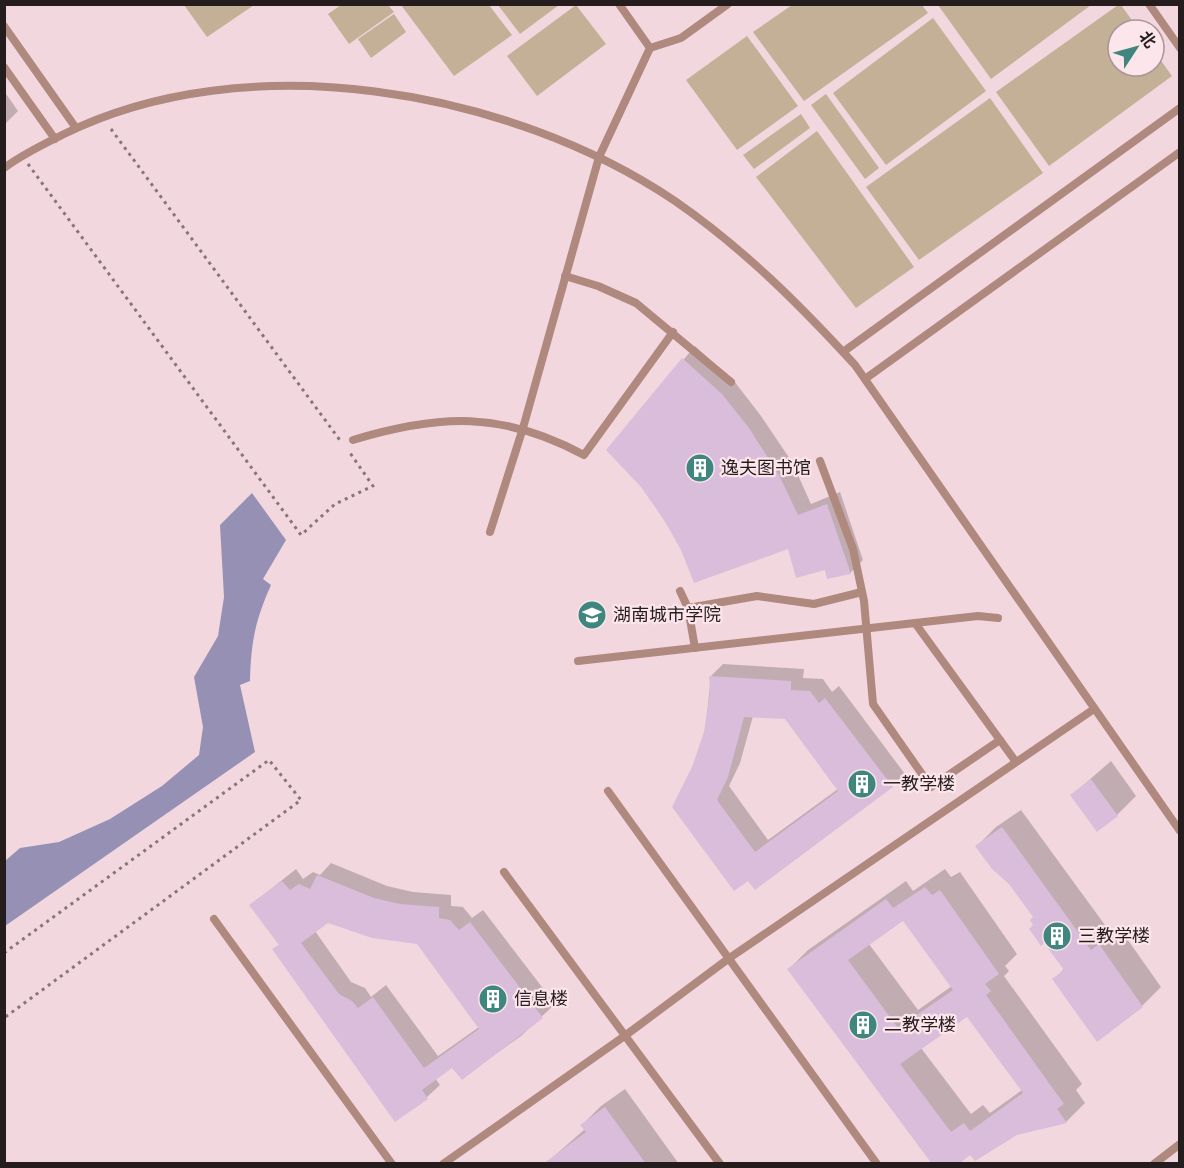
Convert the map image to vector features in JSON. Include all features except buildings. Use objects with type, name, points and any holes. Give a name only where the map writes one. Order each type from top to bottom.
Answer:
[{"type":"lane","points":[[620,4],[650,48]]},
{"type":"lane","points":[[490,532],[523,428],[599,157],[650,48],[681,38],[728,4]]},
{"type":"lane","points":[[1149,4],[1179,48]]},
{"type":"lane","points":[[4,26],[76,128]]},
{"type":"lane","points":[[4,67],[54,138]]},
{"type":"lane","points":[[4,168],[21,155],[101,115],[182,93],[244,87],[323,85],[387,93],[458,107],[599,157],[673,200],[735,245],[791,296],[843,352],[865,379],[1179,831]]},
{"type":"lane","points":[[843,352],[1179,108]]},
{"type":"lane","points":[[865,379],[1179,152]]},
{"type":"lane","points":[[566,276],[598,286],[636,303],[674,332],[731,382]]},
{"type":"lane","points":[[353,440],[397,427],[434,421],[477,422],[523,428],[553,438],[584,454],[674,332]]},
{"type":"lane","points":[[820,461],[853,549],[862,592],[873,704],[931,787],[1000,740]]},
{"type":"lane","points":[[680,591],[688,608],[695,648]]},
{"type":"lane","points":[[688,608],[757,596],[814,604],[862,592]]},
{"type":"lane","points":[[578,661],[978,616],[998,618]]},
{"type":"lane","points":[[915,623],[1016,762]]},
{"type":"lane","points":[[443,1164],[626,1035],[728,959],[1094,709]]},
{"type":"lane","points":[[608,791],[877,1164]]},
{"type":"lane","points":[[504,872],[720,1164]]},
{"type":"lane","points":[[214,918],[392,1164]]},
{"type":"lane","points":[[1154,1164],[1179,1144]]},
{"type":"path","points":[[21,155],[301,535],[335,504],[373,486],[101,115]]},
{"type":"path","points":[[4,953],[269,760],[302,800],[4,1018]]},
{"type":"shaded area","points":[[184,5],[254,5],[207,37]]},
{"type":"shaded area","points":[[341,5],[388,5],[394,12],[349,44],[328,14]]},
{"type":"shaded area","points":[[401,5],[489,5],[512,35],[454,76]]},
{"type":"shaded area","points":[[498,5],[559,5],[520,34]]},
{"type":"shaded area","points":[[576,5],[606,44],[537,96],[507,56]]},
{"type":"shaded area","points":[[792,5],[922,5],[928,13],[804,101],[753,32]]},
{"type":"shaded area","points":[[938,5],[1091,5],[991,79]]},
{"type":"shaded area","points":[[1118,5],[1121,5],[1130,18],[1106,18],[1106,78],[1166,78],[1166,68],[1172,76],[1049,166],[996,92]]},
{"type":"shaded area","points":[[394,14],[406,32],[371,58],[358,39]]},
{"type":"shaded area","points":[[933,18],[986,91],[886,165],[833,93]]},
{"type":"shaded area","points":[[747,36],[798,106],[737,150],[686,80]]},
{"type":"shaded area","points":[[826,94],[879,168],[865,179],[811,105]]},
{"type":"shaded area","points":[[990,98],[1043,173],[919,260],[866,187]]},
{"type":"shaded area","points":[[801,114],[810,128],[754,169],[743,155]]},
{"type":"shaded area","points":[[817,131],[914,267],[856,308],[756,177]]},
{"type":"shaded area","points":[[252,493],[286,540],[263,579],[271,585],[255,632],[250,681],[240,685],[255,752],[5,926],[5,861],[20,848],[59,842],[110,819],[162,786],[199,755],[203,727],[194,677],[218,636],[224,597],[220,525]]},
{"type":"place","name":"逸夫图书馆","points":[[700,468]]},
{"type":"place","name":"湖南城市学院","points":[[592,615]]},
{"type":"place","name":"一教学楼","points":[[862,784]]},
{"type":"place","name":"三教学楼","points":[[1057,936]]},
{"type":"place","name":"信息楼","points":[[493,999]]},
{"type":"place","name":"二教学楼","points":[[863,1025]]}]
